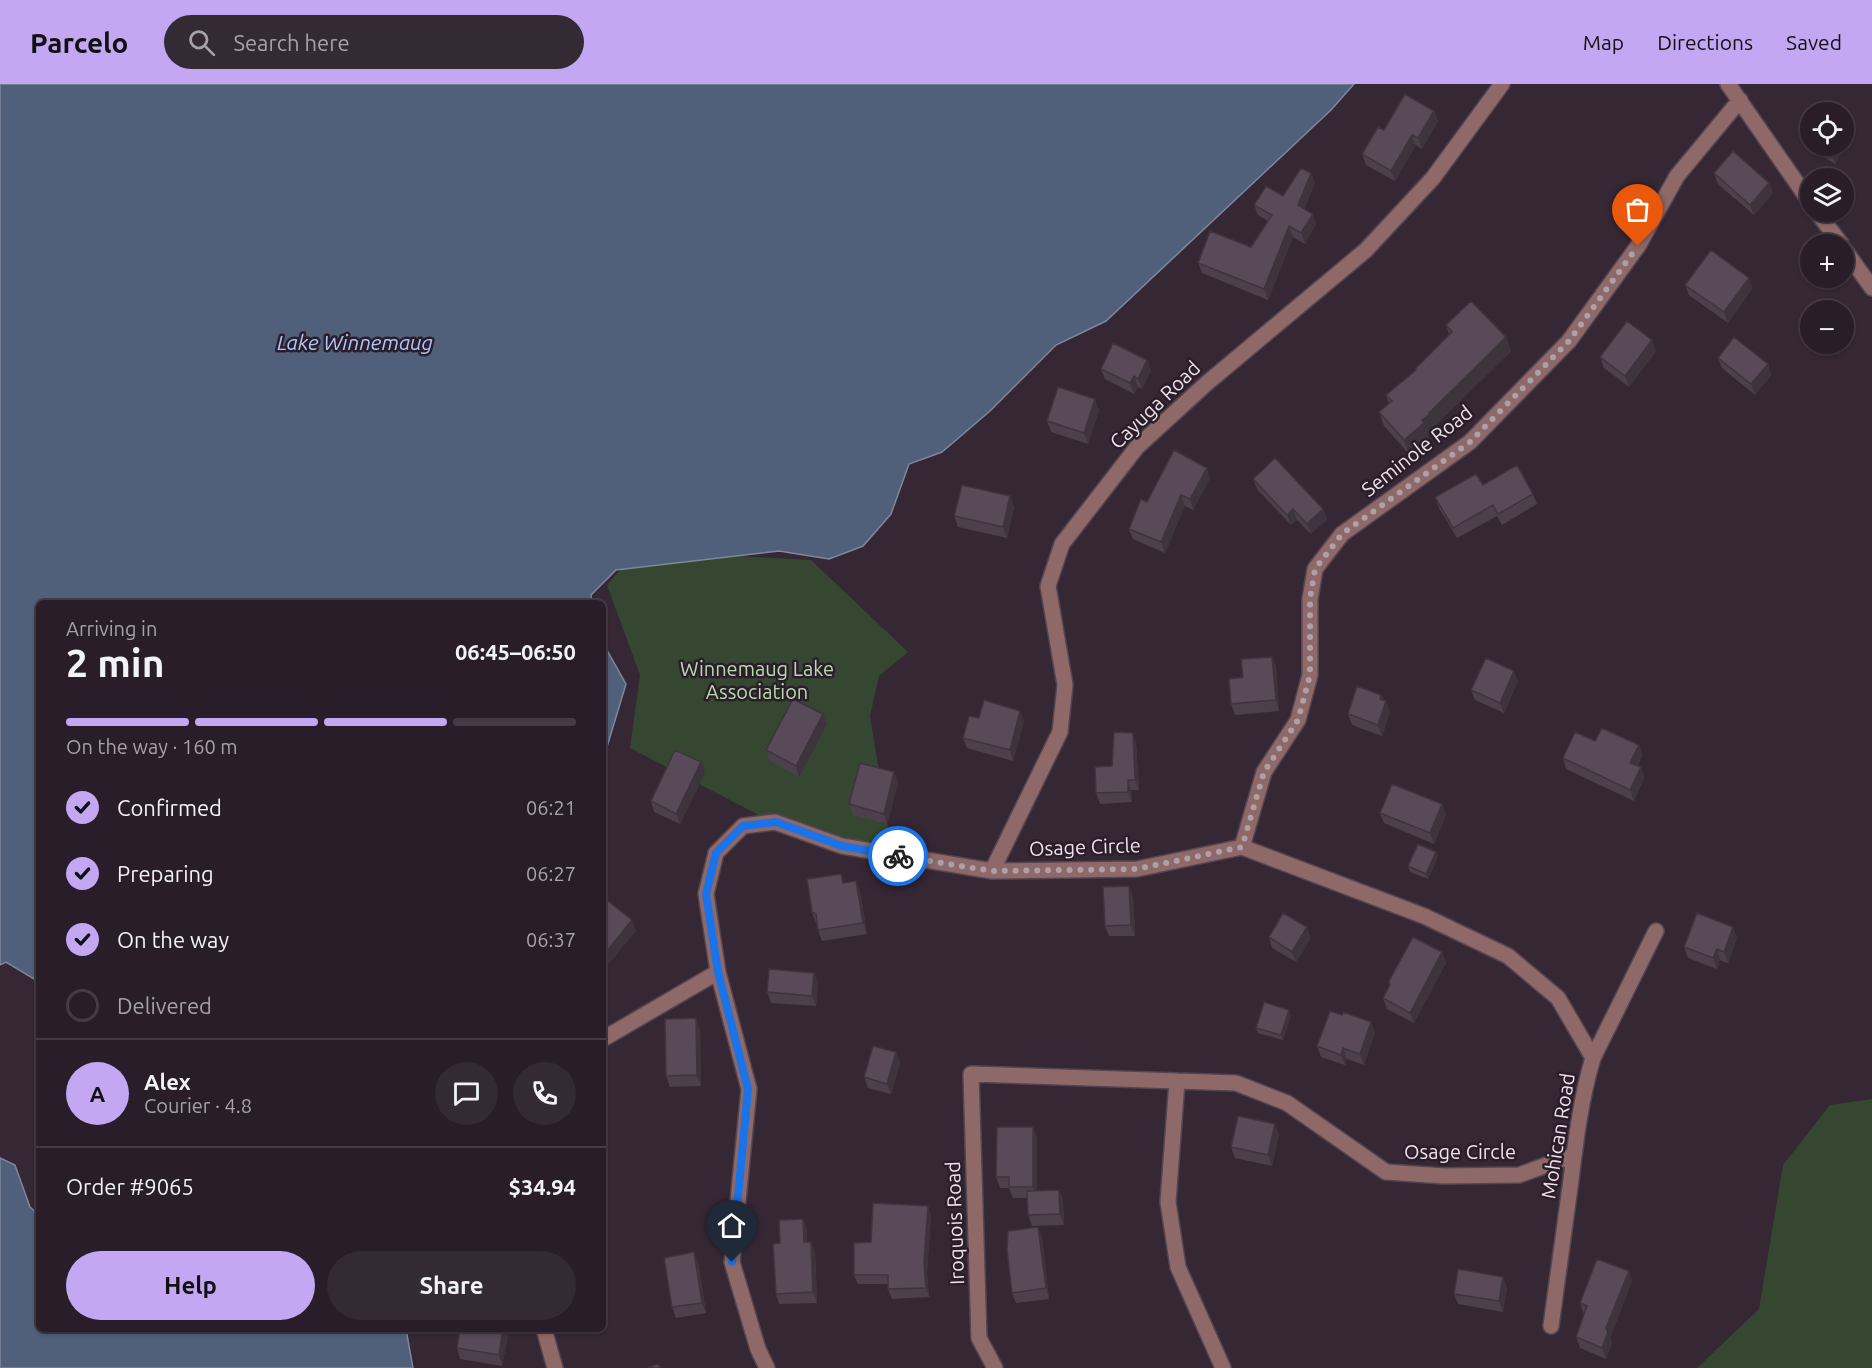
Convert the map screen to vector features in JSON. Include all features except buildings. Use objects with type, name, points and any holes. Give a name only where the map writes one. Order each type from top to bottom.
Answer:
[{"type":"street","name":"Cayuga Road","points":[[992,871],[1060,732],[1065,685],[1048,586],[1062,544],[1137,447],[1207,383],[1365,250],[1433,178],[1502,84]]},
{"type":"street","points":[[1728,84],[1800,187]]},
{"type":"street","name":"Seminole Road","points":[[1242,847],[1264,772],[1298,720],[1310,675],[1310,599],[1315,569],[1342,534],[1470,442],[1569,341],[1638,246],[1677,176],[1740,100]]},
{"type":"street","points":[[1854,263],[1872,288]]},
{"type":"street","name":"Osage Circle","points":[[767,1368],[758,1349],[732,1262],[748,1089],[718,972],[706,894],[716,853],[743,826],[776,822],[842,846],[992,871],[1137,869],[1242,847]]},
{"type":"street","points":[[1242,847],[1424,916],[1508,956],[1558,998],[1593,1058]]},
{"type":"street","name":"Mohican Road","points":[[1551,1326],[1582,1097],[1593,1058],[1656,931]]},
{"type":"street","points":[[606,1037],[718,972]]},
{"type":"street","name":"Osage Circle","points":[[971,1074],[1236,1083],[1287,1103],[1386,1172],[1444,1176],[1519,1175],[1574,1155]]},
{"type":"street","name":"Iroquois Road","points":[[971,1074],[979,1338],[995,1368]]},
{"type":"street","points":[[1177,1081],[1168,1202],[1178,1267],[1223,1368]]},
{"type":"street","points":[[545,1332],[555,1368]]},
{"type":"green space","name":"Winnemaug Lake Association","points":[[721,555],[811,560],[908,652],[879,676],[870,716],[891,846],[828,851],[630,748],[640,675],[607,585],[629,560]]},
{"type":"green space","points":[[1872,1099],[1872,1368],[1697,1368],[1759,1309],[1783,1165],[1830,1105]]},
{"type":"water","name":"Lake Winnemaug","points":[[0,84],[1354,84],[1331,110],[1106,321],[1056,345],[990,411],[942,452],[909,464],[891,514],[863,546],[829,559],[779,551],[616,570],[591,595],[592,600],[36,600],[36,980],[6,962],[0,965]]},
{"type":"water","points":[[606,648],[626,684],[606,750]]},
{"type":"water","points":[[0,1158],[15,1165],[30,1207],[36,1212],[36,1332],[407,1332],[413,1368],[0,1368]]},
{"type":"way so far","points":[[898,856],[992,871],[1137,869],[1242,847],[1264,772],[1298,720],[1310,675],[1310,599],[1315,569],[1342,534],[1470,442],[1569,341],[1638,246]]},
{"type":"route","points":[[732,1262],[748,1089],[718,972],[706,894],[716,853],[743,826],[776,822],[842,846],[898,856]]}]
